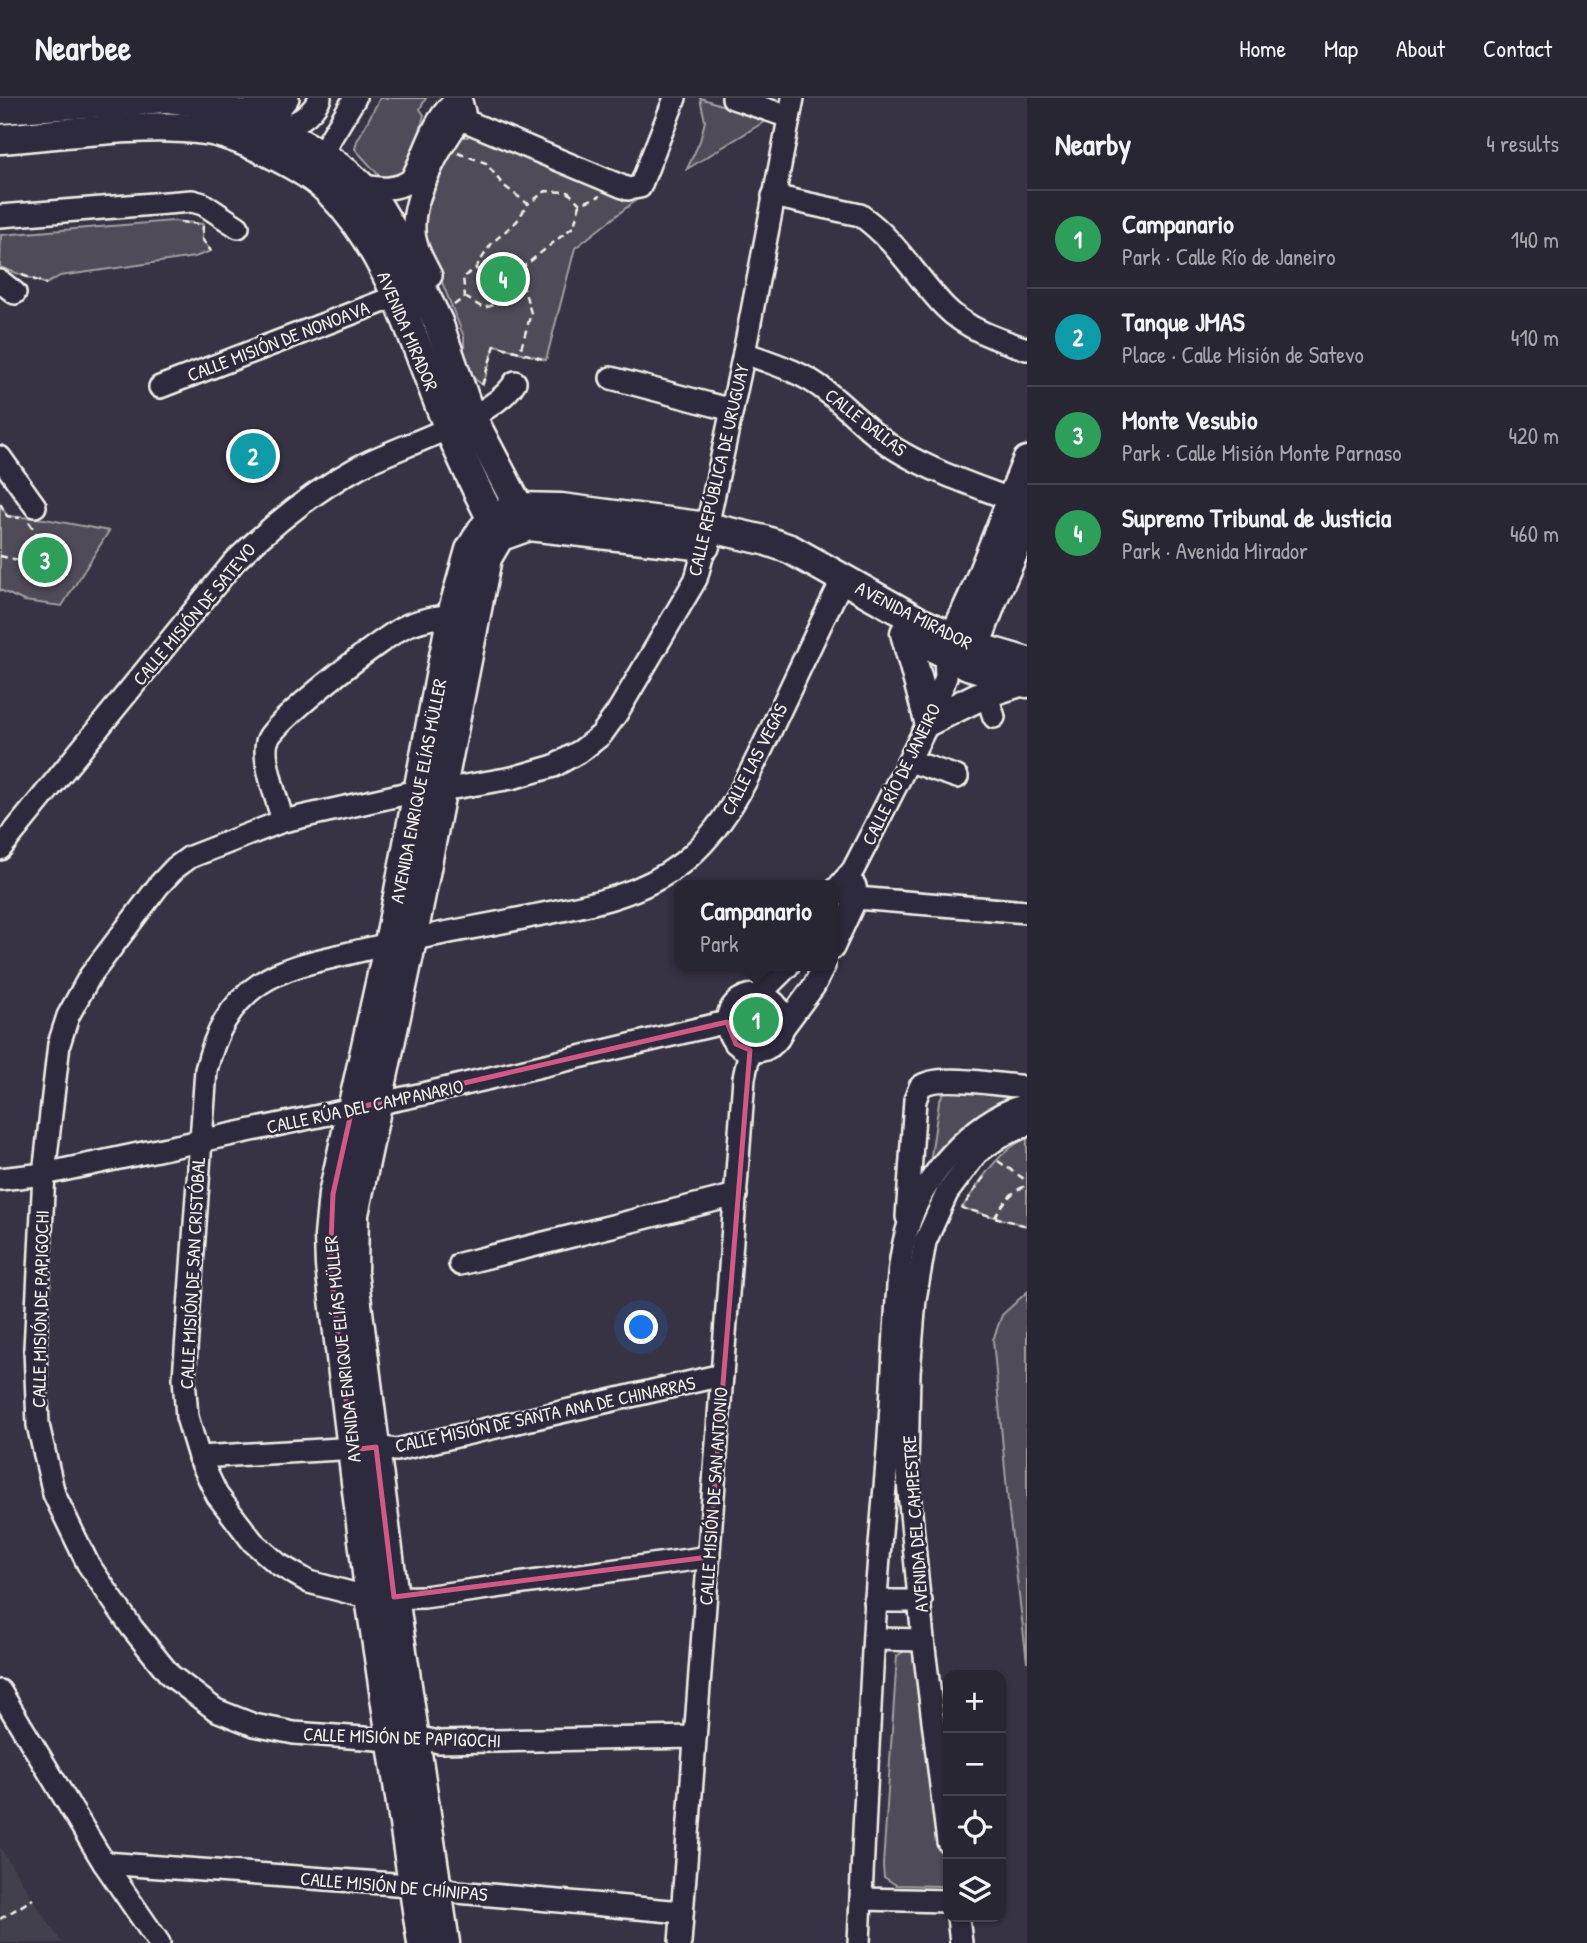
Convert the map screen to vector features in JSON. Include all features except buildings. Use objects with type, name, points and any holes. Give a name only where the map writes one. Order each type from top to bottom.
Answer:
[{"type":"main road","name":"AVENIDA MIRADOR","points":[[5,105],[167,98],[213,104],[255,119],[321,154],[360,185],[379,208],[444,313],[460,422],[496,528]]},
{"type":"main road","name":"AVENIDA MIRADOR","points":[[0,139],[174,128],[210,131],[257,146],[291,163],[327,190],[358,226],[397,296],[460,422],[523,516],[561,508],[706,537],[764,540],[790,549],[839,586],[958,656],[1025,672]]},
{"type":"main road","name":"CALLE RÍO DE JANEIRO","points":[[958,656],[1022,509],[1027,461]]},
{"type":"main road","points":[[496,528],[523,516]]},
{"type":"main road","name":"AVENIDA ENRIQUE ELÍAS MÜLLER","points":[[444,1943],[425,1887],[382,1597],[364,1448],[352,1240],[365,1106],[401,942],[430,791],[463,616],[470,550],[482,530],[496,528]]},
{"type":"main road","points":[[983,596],[999,634],[1025,672],[990,705],[929,721],[912,628],[948,609],[983,596]]},
{"type":"main road","name":"AVENIDA ENRIQUE ELÍAS MÜLLER","points":[[422,1943],[425,1887]]},
{"type":"street","points":[[255,98],[280,108],[288,98]]},
{"type":"street","points":[[277,130],[303,120],[320,98]]},
{"type":"street","points":[[321,154],[355,98]]},
{"type":"street","points":[[451,130],[628,189],[635,189],[640,187],[675,98]]},
{"type":"street","points":[[733,98],[789,104]]},
{"type":"street","name":"CALLE REPÚBLICA DE URUGUAY","points":[[430,791],[512,778],[554,766],[601,735],[617,713],[696,579],[744,354],[789,104]]},
{"type":"street","points":[[360,185],[379,190],[403,186],[411,180],[451,130]]},
{"type":"street","points":[[444,313],[440,306],[438,290],[416,243],[414,222],[419,199],[451,130]]},
{"type":"street","points":[[773,196],[860,215],[891,242],[946,309],[971,327],[1027,349]]},
{"type":"street","points":[[0,216],[192,201],[203,204],[237,227]]},
{"type":"street","name":"CALLE MISIÓN DE NONOAVA","points":[[160,387],[397,296]]},
{"type":"street","name":"CALLE DALLAS","points":[[744,354],[796,373],[827,391],[864,426],[901,453],[1022,509]]},
{"type":"street","points":[[611,378],[732,410]]},
{"type":"street","name":"CALLE MISIÓN DE SATEVO","points":[[4,835],[234,562],[259,538],[292,509],[359,467],[496,403],[515,382]]},
{"type":"street","points":[[0,457],[31,513]]},
{"type":"street","name":"CALLE LAS VEGAS","points":[[401,942],[609,901],[649,884],[681,863],[705,842],[727,815],[749,776],[839,586]]},
{"type":"street","points":[[283,821],[265,752],[267,740],[274,729],[374,646],[406,626],[463,616]]},
{"type":"street","name":"CALLE RÍO DE JANEIRO","points":[[838,887],[853,870],[910,761],[958,656]]},
{"type":"street","points":[[910,761],[957,777]]},
{"type":"street","name":"CALLE MISIÓN DE PAPIGOCHI","points":[[430,791],[283,821],[190,857],[159,885],[89,976],[68,1016],[59,1044],[44,1174],[36,1349],[38,1425],[54,1494],[88,1564],[132,1628],[170,1675],[216,1710],[254,1725],[295,1733],[439,1742],[695,1737]]},
{"type":"street","points":[[838,937],[856,898],[853,870]]},
{"type":"street","points":[[838,893],[856,898],[1027,912]]},
{"type":"street","name":"CALLE MISIÓN DE SAN CRISTÓBAL","points":[[401,942],[291,968],[261,983],[225,1018],[213,1042],[206,1070],[184,1378],[187,1417],[199,1457],[217,1495],[253,1542],[278,1564],[309,1583],[382,1597],[424,1597],[709,1557]]},
{"type":"street","points":[[764,997],[784,971]]},
{"type":"street","points":[[818,971],[784,994],[741,999],[734,1005],[727,1022],[736,1044],[750,1051],[767,1048],[780,1036],[819,971]]},
{"type":"street","points":[[764,997],[780,1010],[783,1028]]},
{"type":"street","name":"CALLE RÚA DEL CAMPANARIO","points":[[0,1179],[44,1174],[423,1094],[727,1022]]},
{"type":"street","name":"CALLE MISIÓN DE SAN ANTONIO","points":[[680,1943],[744,1078],[750,1051]]},
{"type":"street","name":"AVENIDA DEL CAMPESTRE","points":[[943,1802],[923,1640],[907,1471],[909,1373],[915,1299],[906,1233],[915,1100],[920,1087],[933,1081],[1018,1086],[1027,1090]]},
{"type":"street","name":"AVENIDA DEL CAMPESTRE","points":[[906,1233],[915,1208],[944,1162],[966,1139],[992,1120],[1017,1107],[1027,1105]]},
{"type":"street","name":"AVENIDA DEL CAMPESTRE","points":[[859,1943],[876,1601],[910,1266],[925,1242],[947,1193],[962,1171],[977,1153],[1001,1136],[1027,1125]]},
{"type":"street","points":[[460,1264],[736,1195]]},
{"type":"street","name":"CALLE MISIÓN DE SANTA ANA DE CHINARRAS","points":[[199,1457],[364,1448],[396,1450],[722,1375]]},
{"type":"street","points":[[876,1601],[921,1601]]},
{"type":"street","points":[[875,1639],[923,1640]]},
{"type":"street","points":[[0,1691],[104,1863],[159,1943]]},
{"type":"street","name":"CALLE MISIÓN DE CHÍNIPAS","points":[[104,1863],[425,1887],[682,1912]]},
{"type":"street","points":[[861,1899],[943,1901]]},
{"type":"street","points":[[959,1922],[961,1943]]},
{"type":"path","points":[[451,130],[486,163],[503,185],[528,204]]},
{"type":"path","points":[[465,297],[463,277],[475,269],[492,243],[517,220],[528,204],[546,191],[568,192],[580,204]]},
{"type":"path","points":[[580,204],[603,195]]},
{"type":"path","points":[[465,297],[483,308],[497,304],[502,284],[574,226],[580,204]]},
{"type":"path","points":[[173,221],[203,224],[202,239],[211,251]]},
{"type":"path","points":[[475,269],[494,272],[502,284]]},
{"type":"path","points":[[518,271],[531,313],[520,352]]},
{"type":"path","points":[[444,313],[465,297]]},
{"type":"path","points":[[475,380],[483,385],[495,345],[546,360]]},
{"type":"path","points":[[31,513],[43,544],[37,564]]},
{"type":"path","points":[[0,518],[7,516]]},
{"type":"path","points":[[0,556],[37,564],[46,577]]},
{"type":"path","points":[[992,1166],[1001,1156]]},
{"type":"path","points":[[997,1160],[1027,1181]]},
{"type":"path","points":[[988,1171],[962,1208],[1027,1226]]},
{"type":"path","points":[[995,1217],[1003,1204],[1027,1186]]},
{"type":"path","points":[[0,1919],[33,1899]]},
{"type":"highlighted area","points":[[727,1022],[736,1044],[750,1050],[709,1557],[394,1597],[376,1447],[352,1450],[330,1266],[333,1194],[352,1109]]},
{"type":"shaded area","points":[[380,98],[426,98],[420,109],[424,115],[410,170],[395,178],[383,180],[355,149]]},
{"type":"shaded area","points":[[700,98],[767,120],[687,169],[700,141],[705,121]]},
{"type":"shaded area","points":[[475,133],[524,148],[635,201],[575,248],[546,360],[495,345],[483,385],[468,374],[464,361],[464,337],[422,233],[425,214],[457,137],[467,137]]},
{"type":"shaded area","points":[[173,221],[203,224],[202,239],[211,251],[195,257],[60,276],[46,284],[0,267],[1,235]]},
{"type":"shaded area","points":[[0,503],[7,516],[45,519],[109,531],[62,606],[24,601],[0,590]]},
{"type":"shaded area","points":[[756,1004],[768,1009],[773,1021],[768,1033],[756,1038],[744,1033],[739,1021],[744,1009]]},
{"type":"shaded area","points":[[1014,1084],[1027,1105],[967,1148],[923,1210],[939,1102],[947,1085]]},
{"type":"shaded area","points":[[1027,1138],[1027,1226],[962,1208],[998,1159]]},
{"type":"shaded area","points":[[1027,1292],[1027,1662],[1009,1512],[993,1340],[1002,1315]]},
{"type":"shaded area","points":[[911,1647],[923,1656],[943,1801],[941,1886],[896,1885],[884,1877],[897,1656]]},
{"type":"shaded area","points":[[0,1847],[33,1899],[62,1943],[0,1943]]},
{"type":"place","name":"Supremo Tribunal de Justicia","points":[[503,279]]},
{"type":"place","name":"Tanque JMAS","points":[[253,456]]},
{"type":"place","name":"Monte Vesubio","points":[[45,560]]},
{"type":"place","name":"Campanario","points":[[756,1020]]}]
